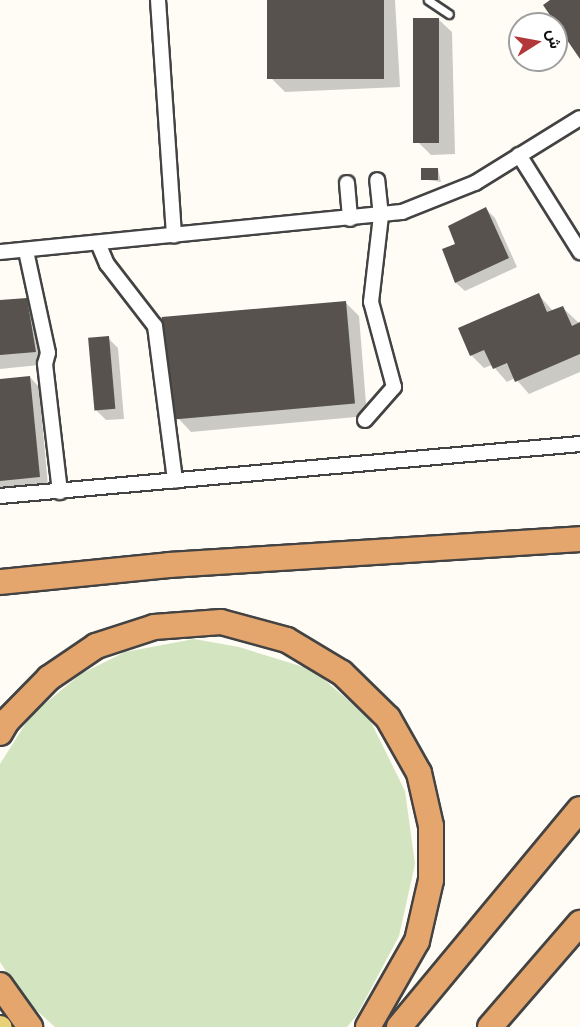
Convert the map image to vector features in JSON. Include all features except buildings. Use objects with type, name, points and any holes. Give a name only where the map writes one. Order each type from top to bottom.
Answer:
[{"type":"highway","points":[[0,582],[169,565],[580,539]]},
{"type":"highway","points":[[0,733],[6,721],[49,678],[96,646],[154,627],[221,622],[287,640],[342,673],[388,718],[419,773],[431,826],[431,880],[417,941],[368,1027]]},
{"type":"highway","points":[[399,1027],[580,809]]},
{"type":"highway","points":[[490,1027],[580,923]]},
{"type":"highway","points":[[0,985],[30,1027]]},
{"type":"street","points":[[158,0],[174,235]]},
{"type":"street","points":[[0,252],[381,216],[450,195],[580,118]]},
{"type":"street","points":[[519,155],[580,252]]},
{"type":"street","points":[[364,420],[394,387],[371,302],[381,216],[377,180]]},
{"type":"street","points":[[347,183],[350,219]]},
{"type":"street","points":[[98,243],[107,264],[155,326],[175,481]]},
{"type":"street","points":[[27,251],[48,352],[45,364],[60,492]]},
{"type":"street","points":[[0,496],[580,444]]},
{"type":"lane","points":[[428,0],[449,14]]},
{"type":"green space","points":[[194,639],[239,647],[313,670],[369,718],[405,791],[415,864],[399,936],[357,1015],[347,1027],[55,1027],[24,999],[0,962],[0,764],[31,715],[81,674],[125,652]]}]
